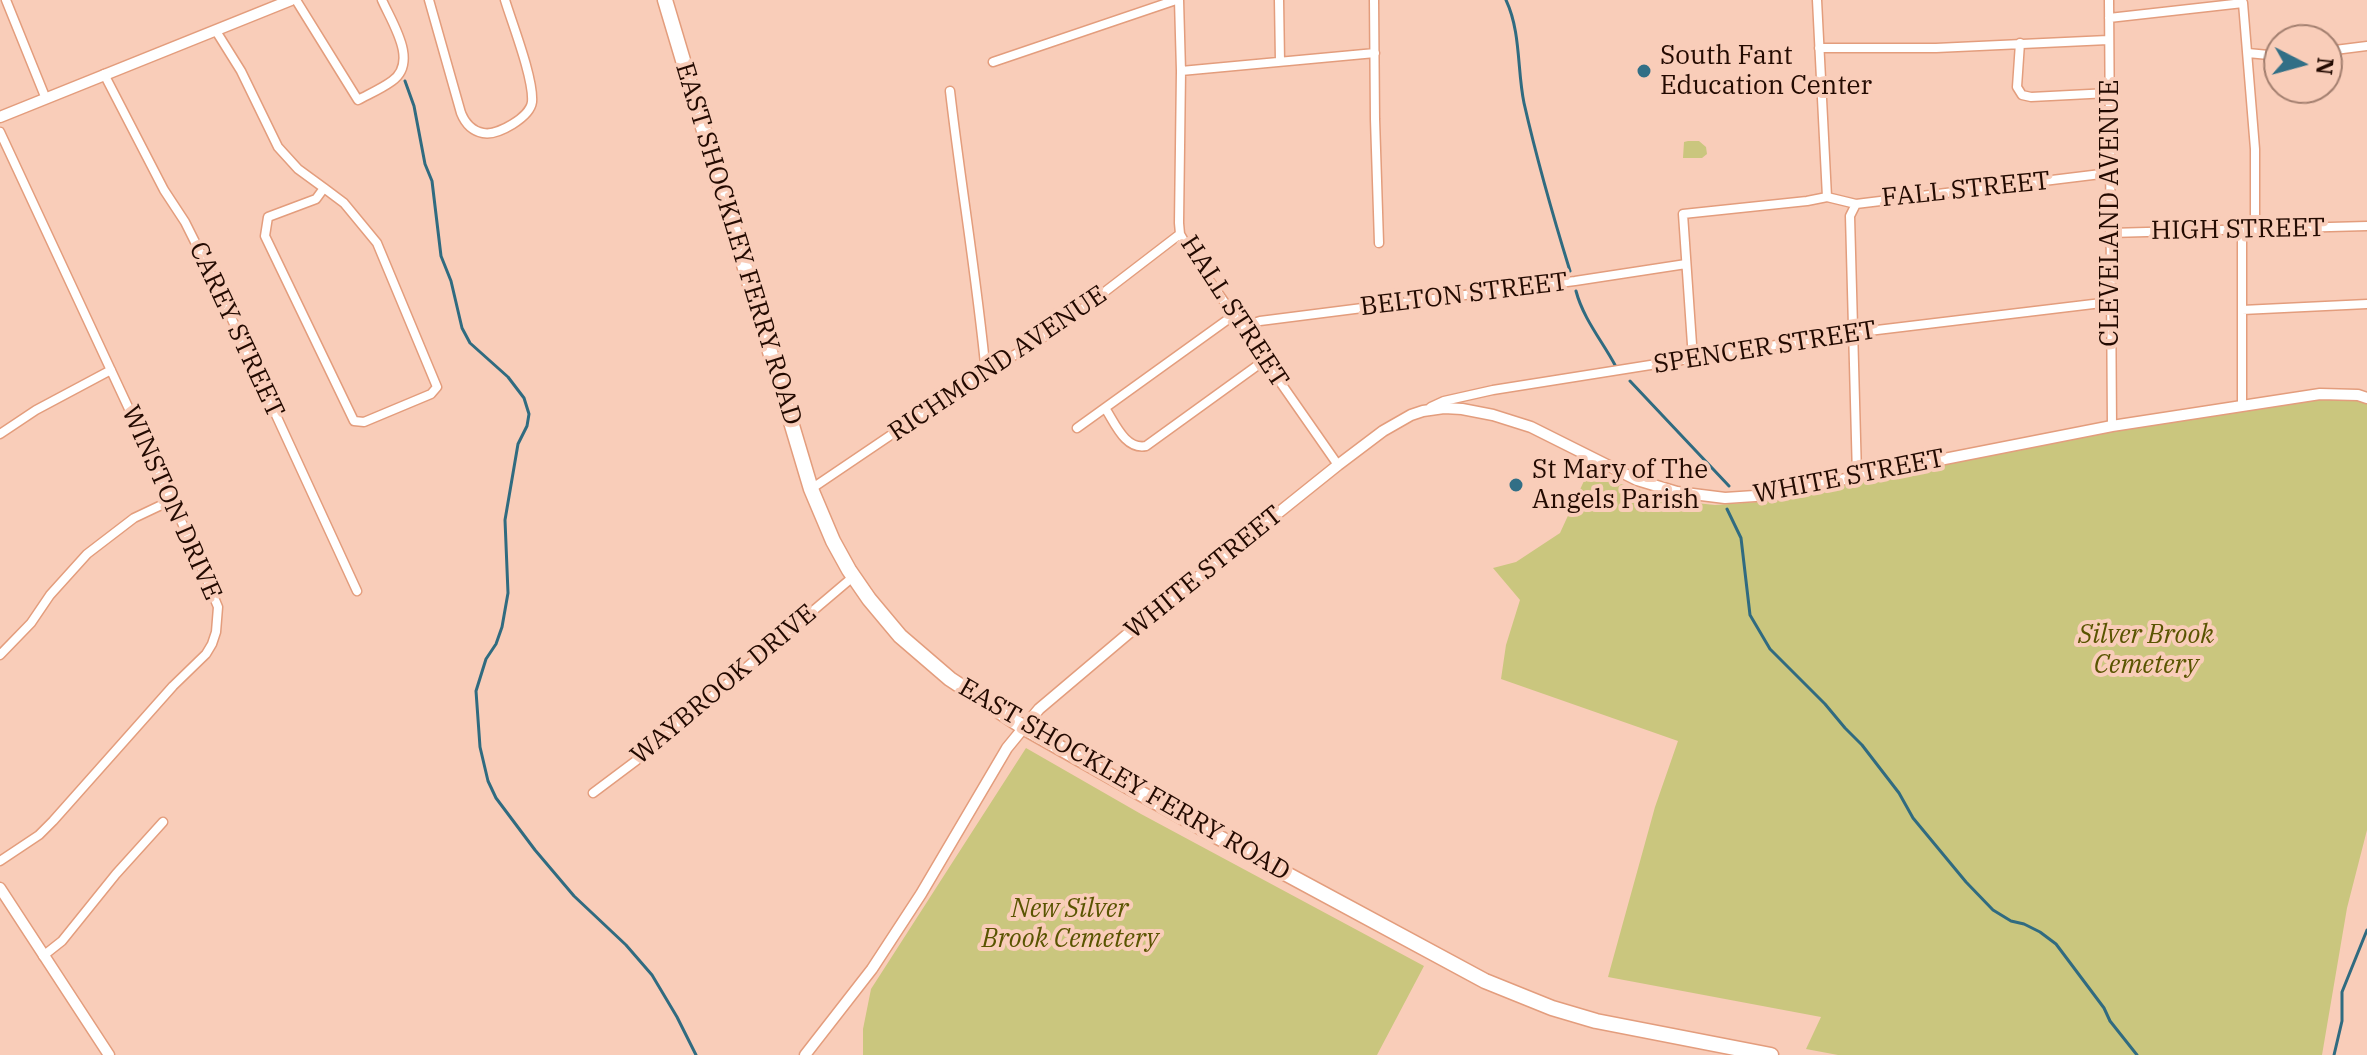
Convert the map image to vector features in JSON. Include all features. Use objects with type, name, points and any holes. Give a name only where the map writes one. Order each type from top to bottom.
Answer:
[{"type":"highway","name":"EAST SHOCKLEY FERRY ROAD","points":[[665,0],[811,489],[833,541],[854,576],[889,624],[922,656],[975,697],[1023,727],[1218,837],[1485,981],[1552,1008],[1596,1021],[1771,1055]]},
{"type":"street","points":[[6,0],[46,99]]},
{"type":"street","points":[[0,117],[293,0],[358,100],[393,80],[403,68],[404,53],[382,0]]},
{"type":"street","points":[[429,0],[465,121],[470,127],[484,133],[512,125],[531,106],[531,90],[505,0]]},
{"type":"street","points":[[993,62],[1178,0]]},
{"type":"street","name":"HALL STREET","points":[[1178,0],[1180,234],[1338,465]]},
{"type":"street","points":[[1279,0],[1280,61]]},
{"type":"street","points":[[1374,0],[1379,243]]},
{"type":"street","points":[[1817,0],[1827,197]]},
{"type":"street","name":"CLEVELAND AVENUE","points":[[2109,0],[2112,426]]},
{"type":"street","points":[[2109,18],[2243,3],[2255,149],[2255,229]]},
{"type":"street","points":[[216,31],[241,71],[278,147],[298,169],[324,188],[344,203],[377,243],[437,387],[431,394],[364,422],[354,421],[265,236],[268,217],[316,199],[324,188]]},
{"type":"street","points":[[1819,48],[1936,48],[2108,40]]},
{"type":"street","points":[[2020,43],[2017,87],[2022,95],[2109,93]]},
{"type":"street","points":[[2343,49],[2367,46]]},
{"type":"street","points":[[1181,71],[1375,53]]},
{"type":"street","points":[[2248,53],[2263,54]]},
{"type":"street","name":"CAREY STREET","points":[[104,74],[212,276],[357,591]]},
{"type":"street","points":[[950,91],[986,374]]},
{"type":"street","name":"WINSTON DRIVE","points":[[0,132],[215,594],[218,619],[212,644],[206,654],[173,686],[53,821],[39,835],[0,861]]},
{"type":"street","name":"FALL STREET","points":[[1857,476],[1850,216],[1856,204],[2109,173]]},
{"type":"street","points":[[1693,359],[1683,214],[1827,197],[1856,204]]},
{"type":"street","name":"HIGH STREET","points":[[2110,233],[2367,226]]},
{"type":"street","points":[[2242,229],[2242,406]]},
{"type":"street","name":"RICHMOND AVENUE","points":[[811,489],[956,391],[1055,330],[1180,234]]},
{"type":"street","name":"BELTON STREET","points":[[1242,327],[1275,319],[1686,264]]},
{"type":"street","name":"SPENCER STREET","points":[[1423,411],[1462,396],[1852,333],[2110,302]]},
{"type":"street","points":[[2242,310],[2367,304]]},
{"type":"street","points":[[1077,428],[1234,315]]},
{"type":"street","points":[[1105,408],[1128,442],[1137,447],[1146,446],[1265,360]]},
{"type":"street","points":[[0,434],[36,410],[111,370]]},
{"type":"street","name":"WHITE STREET","points":[[805,1055],[892,940],[979,792],[1023,727],[1066,685],[1338,465],[1394,424],[1423,411],[1462,409],[1493,415],[1539,431],[1637,480],[1677,492],[1743,498],[1785,494],[1857,476],[2112,426],[2320,394],[2367,398]]},
{"type":"street","points":[[0,655],[31,623],[50,595],[87,554],[134,518],[172,500]]},
{"type":"street","name":"WAYBROOK DRIVE","points":[[593,793],[637,760],[854,576]]},
{"type":"street","points":[[43,956],[62,941],[163,822]]},
{"type":"street","points":[[0,888],[109,1055]]},
{"type":"green space","points":[[1699,141],[1706,147],[1707,154],[1702,158],[1683,158],[1684,142]]},
{"type":"green space","name":"Silver Brook Cemetery","points":[[2342,397],[2367,401],[2367,830],[2347,908],[2322,1055],[1838,1055],[1806,1049],[1821,1017],[1608,977],[1655,807],[1678,741],[1501,679],[1506,645],[1520,600],[1493,568],[1516,562],[1560,533],[1589,470],[1614,482],[1677,501],[1715,505],[1758,502],[2002,448]]},
{"type":"green space","name":"New Silver Brook Cemetery","points":[[1026,748],[1141,814],[1424,966],[1377,1055],[863,1055],[863,1029],[871,989]]},
{"type":"waterway","points":[[1506,0],[1514,25],[1529,124],[1570,271]]},
{"type":"waterway","points":[[405,81],[432,181],[441,256],[451,281],[462,328],[470,343],[508,377],[524,398],[529,414],[518,444],[505,520],[508,593],[502,627],[486,659],[476,691],[480,747],[488,781],[496,798],[535,850],[574,896],[626,945],[652,975],[696,1055]]},
{"type":"waterway","points":[[1576,291],[1588,320],[1615,365]]},
{"type":"waterway","points":[[1630,381],[1729,486]]},
{"type":"waterway","points":[[1727,509],[1741,538],[1750,615],[1770,649],[1862,745],[1899,793],[1913,818],[1993,910],[2040,932],[2056,944],[2137,1055]]},
{"type":"waterway","points":[[2334,1055],[2342,1021],[2342,992],[2367,930]]},
{"type":"place","name":"South Fant Education Center","points":[[1644,71]]},
{"type":"place","name":"St Mary of The Angels Parish","points":[[1516,485]]}]
